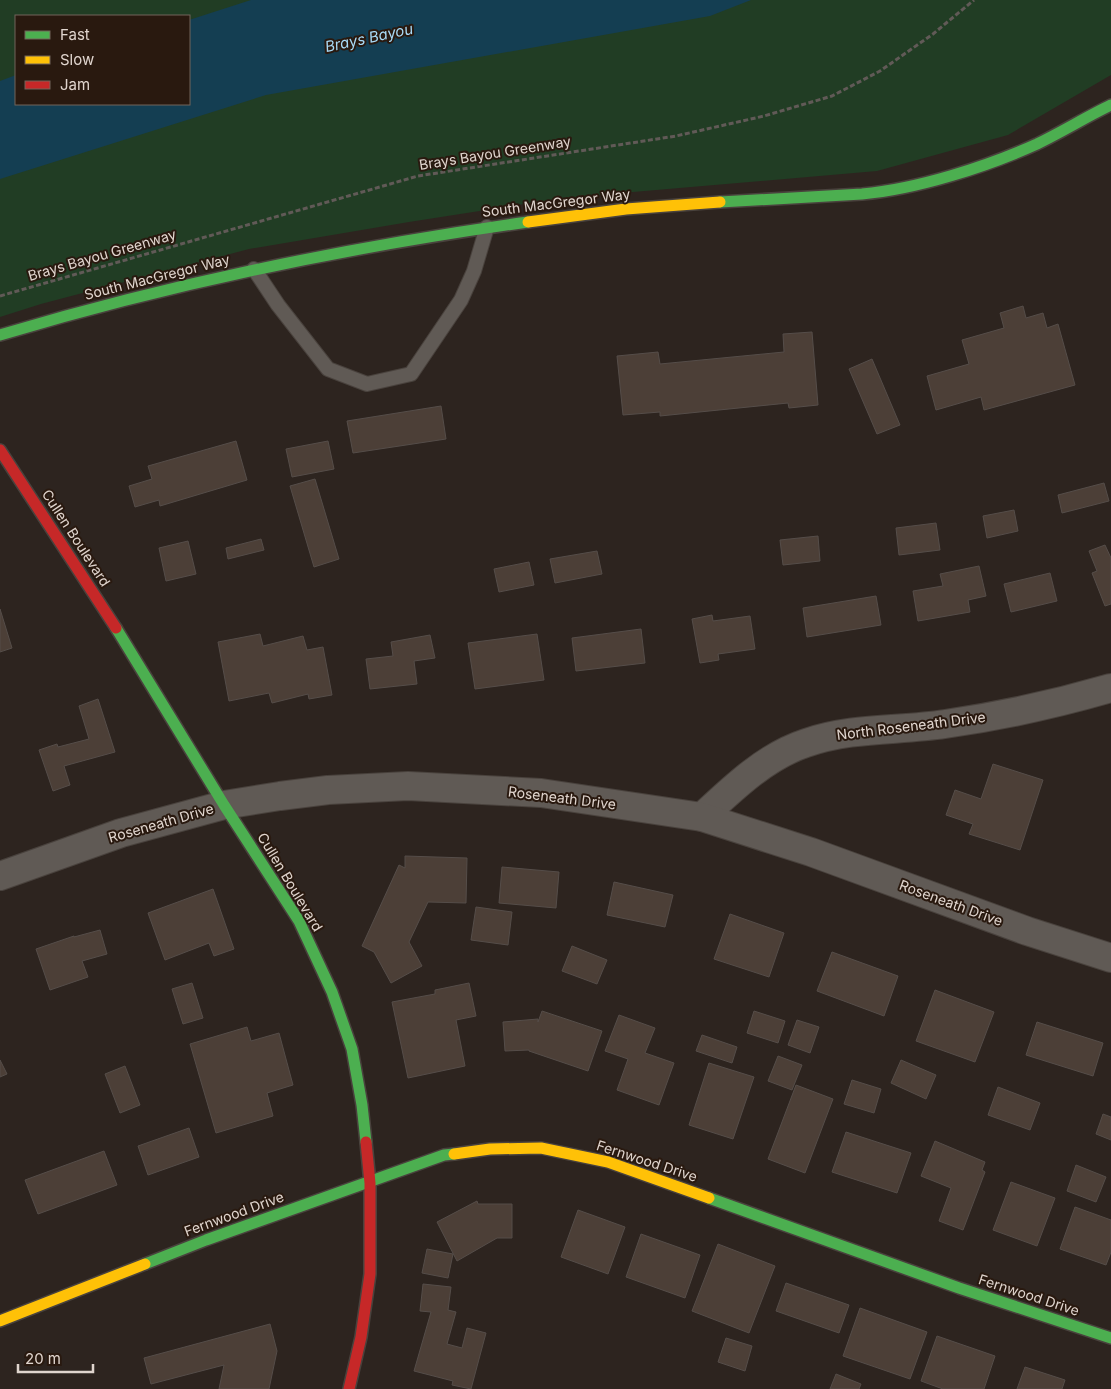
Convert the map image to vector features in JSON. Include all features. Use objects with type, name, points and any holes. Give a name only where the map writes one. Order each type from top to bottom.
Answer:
[{"type":"street","name":"South MacGregor Way","points":[[0,334],[58,316],[254,269],[393,241],[632,208],[879,192],[962,171],[1026,148],[1111,104]]},
{"type":"street","name":"Cullen Boulevard","points":[[0,450],[133,654],[224,806],[299,921],[332,992],[352,1048],[362,1105],[370,1183],[370,1274],[361,1337],[349,1389]]},
{"type":"street","name":"North Roseneath Drive","points":[[702,817],[737,784],[775,757],[805,743],[848,732],[943,724],[1059,703],[1111,688]]},
{"type":"street","name":"Roseneath Drive","points":[[0,876],[121,833],[224,806],[280,796],[328,790],[408,786],[541,793],[702,817],[811,852],[1027,930],[1111,958]]},
{"type":"street","name":"Fernwood Drive","points":[[0,1321],[206,1240],[444,1155],[490,1149],[541,1148],[617,1165],[958,1288],[1111,1338]]},
{"type":"lane","points":[[254,269],[278,305],[328,369],[367,384],[411,374],[461,300],[474,271],[487,227]]},
{"type":"path","name":"Brays Bayou Greenway","points":[[0,296],[418,176],[676,136],[764,116],[832,96],[880,71],[933,34],[974,0]]},
{"type":"green space","points":[[0,0],[1111,0],[1111,75],[1008,135],[877,171],[563,198],[249,249],[41,304],[0,317]]},
{"type":"water","name":"Brays Bayou","points":[[251,0],[751,0],[710,16],[266,95],[0,179],[0,81],[15,75],[15,105],[190,105],[190,20]]},
{"type":"building","points":[[1023,306],[1026,318],[1043,313],[1047,328],[1058,324],[1075,385],[984,410],[981,397],[936,410],[927,376],[969,364],[962,340],[1004,328],[1000,313]]},
{"type":"building","points":[[812,332],[818,405],[789,408],[788,403],[660,416],[660,412],[623,415],[617,356],[658,352],[660,364],[784,352],[783,334]]},
{"type":"building","points":[[872,359],[900,425],[877,434],[849,369]]},
{"type":"building","points":[[441,406],[446,439],[353,453],[347,421]]},
{"type":"building","points":[[236,441],[247,480],[160,506],[159,500],[135,507],[129,486],[152,479],[148,466]]},
{"type":"building","points":[[328,441],[334,469],[292,477],[286,449]]},
{"type":"building","points":[[315,479],[339,559],[314,567],[290,486]]},
{"type":"building","points":[[1104,483],[1109,501],[1062,513],[1058,495]]},
{"type":"building","points":[[1014,510],[1018,531],[987,538],[983,516]]},
{"type":"building","points":[[936,523],[940,550],[899,555],[896,528]]},
{"type":"building","points":[[818,536],[820,561],[783,565],[780,540]]},
{"type":"building","points":[[261,539],[264,550],[228,559],[226,548]]},
{"type":"building","points":[[188,541],[196,574],[166,581],[159,548]]},
{"type":"building","points":[[1105,545],[1111,558],[1111,604],[1105,606],[1092,573],[1097,571],[1089,551]]},
{"type":"building","points":[[597,551],[602,574],[555,583],[550,559]]},
{"type":"building","points":[[529,562],[534,585],[499,592],[494,569]]},
{"type":"building","points":[[979,566],[986,596],[968,600],[970,612],[918,621],[913,591],[943,586],[940,574]]},
{"type":"building","points":[[1050,573],[1057,601],[1011,612],[1004,584]]},
{"type":"building","points":[[876,596],[881,625],[807,637],[803,608]]},
{"type":"building","points":[[0,609],[12,648],[0,652]]},
{"type":"building","points":[[712,615],[713,621],[750,616],[755,649],[718,654],[719,660],[700,663],[692,619]]},
{"type":"building","points":[[641,629],[645,663],[576,671],[572,638]]},
{"type":"building","points":[[260,634],[263,646],[303,636],[307,650],[323,647],[332,695],[309,699],[308,694],[272,703],[269,693],[229,701],[218,642]]},
{"type":"building","points":[[537,634],[544,680],[475,689],[468,643]]},
{"type":"building","points":[[430,635],[435,658],[414,661],[417,684],[370,689],[366,659],[393,656],[391,642]]},
{"type":"building","points":[[98,699],[115,752],[64,766],[70,785],[53,791],[39,750],[57,744],[58,747],[89,739],[79,706]]},
{"type":"building","points":[[993,764],[1043,780],[1020,850],[969,834],[973,824],[946,815],[955,790],[981,799]]},
{"type":"building","points":[[405,856],[467,858],[466,903],[428,902],[409,942],[422,966],[391,983],[374,952],[362,946],[399,865],[405,868]]},
{"type":"building","points":[[502,867],[559,872],[556,908],[499,903]]},
{"type":"building","points":[[614,882],[673,895],[665,927],[607,915]]},
{"type":"building","points":[[213,889],[234,949],[214,956],[209,943],[165,960],[148,913]]},
{"type":"building","points":[[476,907],[512,912],[508,945],[471,940]]},
{"type":"building","points":[[730,914],[784,933],[769,977],[714,959]]},
{"type":"building","points":[[100,930],[107,954],[82,961],[88,977],[50,990],[36,949],[74,936]]},
{"type":"building","points":[[572,946],[607,960],[597,984],[562,971]]},
{"type":"building","points":[[832,952],[898,976],[884,1016],[817,991]]},
{"type":"building","points":[[192,983],[203,1018],[183,1024],[172,989]]},
{"type":"building","points":[[469,983],[476,1016],[456,1020],[465,1066],[408,1078],[392,1002],[435,994],[435,990]]},
{"type":"building","points":[[935,990],[994,1012],[975,1062],[916,1041]]},
{"type":"building","points":[[542,1011],[602,1031],[588,1071],[529,1050],[505,1051],[503,1022],[538,1019],[538,1022]]},
{"type":"building","points":[[754,1011],[785,1021],[778,1043],[747,1033]]},
{"type":"building","points":[[619,1015],[655,1028],[645,1053],[674,1063],[659,1105],[617,1090],[628,1059],[605,1051]]},
{"type":"building","points":[[797,1020],[819,1027],[810,1053],[788,1045]]},
{"type":"building","points":[[1037,1022],[1103,1043],[1093,1076],[1026,1055]]},
{"type":"building","points":[[247,1027],[251,1041],[279,1033],[293,1085],[267,1093],[273,1116],[216,1133],[190,1044]]},
{"type":"building","points":[[702,1035],[737,1047],[732,1063],[696,1051]]},
{"type":"building","points":[[778,1056],[802,1065],[792,1090],[768,1081]]},
{"type":"building","points":[[0,1060],[7,1074],[0,1077]]},
{"type":"building","points":[[901,1060],[936,1075],[926,1099],[891,1083]]},
{"type":"building","points":[[709,1063],[754,1077],[733,1139],[689,1125]]},
{"type":"building","points":[[125,1066],[140,1105],[120,1113],[105,1074]]},
{"type":"building","points":[[852,1080],[881,1089],[874,1113],[844,1104]]},
{"type":"building","points":[[796,1085],[833,1099],[805,1173],[768,1159]]},
{"type":"building","points":[[998,1087],[1040,1103],[1030,1130],[988,1115]]},
{"type":"building","points":[[1103,1114],[1111,1117],[1111,1140],[1096,1134]]},
{"type":"building","points":[[189,1128],[199,1157],[148,1175],[138,1146]]},
{"type":"building","points":[[846,1132],[911,1153],[897,1193],[832,1172]]},
{"type":"building","points":[[935,1141],[985,1162],[982,1170],[985,1172],[963,1230],[939,1221],[951,1188],[921,1176]]},
{"type":"building","points":[[104,1151],[117,1185],[38,1214],[25,1180]]},
{"type":"building","points":[[1076,1165],[1106,1177],[1096,1202],[1067,1191]]},
{"type":"building","points":[[1011,1182],[1055,1198],[1037,1246],[993,1230]]},
{"type":"building","points":[[477,1201],[478,1204],[512,1204],[512,1238],[497,1238],[457,1261],[437,1222]]},
{"type":"building","points":[[1075,1207],[1111,1220],[1111,1252],[1106,1265],[1060,1249]]},
{"type":"building","points":[[578,1210],[625,1227],[608,1274],[561,1257]]},
{"type":"building","points":[[641,1234],[700,1255],[685,1298],[626,1277]]},
{"type":"building","points":[[718,1244],[775,1266],[749,1333],[692,1311]]},
{"type":"building","points":[[427,1249],[453,1254],[448,1278],[422,1273]]},
{"type":"building","points":[[786,1283],[849,1305],[839,1333],[776,1311]]},
{"type":"building","points":[[423,1284],[451,1287],[448,1310],[456,1312],[447,1344],[462,1348],[467,1328],[486,1333],[471,1389],[452,1385],[453,1381],[414,1371],[431,1312],[420,1311]]},
{"type":"building","points":[[860,1308],[927,1332],[910,1379],[843,1356]]},
{"type":"building","points":[[270,1324],[277,1351],[269,1389],[219,1389],[224,1365],[151,1384],[144,1358]]},
{"type":"building","points":[[937,1336],[995,1356],[984,1389],[943,1389],[921,1381]]},
{"type":"building","points":[[726,1338],[752,1346],[745,1371],[718,1362]]},
{"type":"building","points":[[1025,1367],[1065,1380],[1062,1389],[1017,1389]]},
{"type":"building","points":[[836,1374],[861,1384],[859,1389],[830,1389]]},
{"type":"traffic: fast","points":[[720,202],[862,194],[928,182],[974,169],[1017,153],[1111,105]]},
{"type":"traffic: fast","points":[[0,335],[130,299],[262,268],[394,243],[528,222]]},
{"type":"traffic: fast","points":[[116,628],[224,805],[299,921],[332,992],[352,1049],[362,1105],[366,1142]]},
{"type":"traffic: fast","points":[[145,1264],[206,1240],[444,1155],[454,1154]]},
{"type":"traffic: fast","points":[[709,1198],[959,1288],[1111,1338]]},
{"type":"traffic: slow","points":[[528,222],[626,209],[720,202]]},
{"type":"traffic: slow","points":[[454,1154],[490,1149],[541,1148],[608,1162],[709,1198]]},
{"type":"traffic: slow","points":[[0,1321],[145,1264]]},
{"type":"traffic: jam","points":[[0,450],[116,628]]},
{"type":"traffic: jam","points":[[349,1389],[361,1337],[370,1274],[370,1183],[366,1142]]}]
